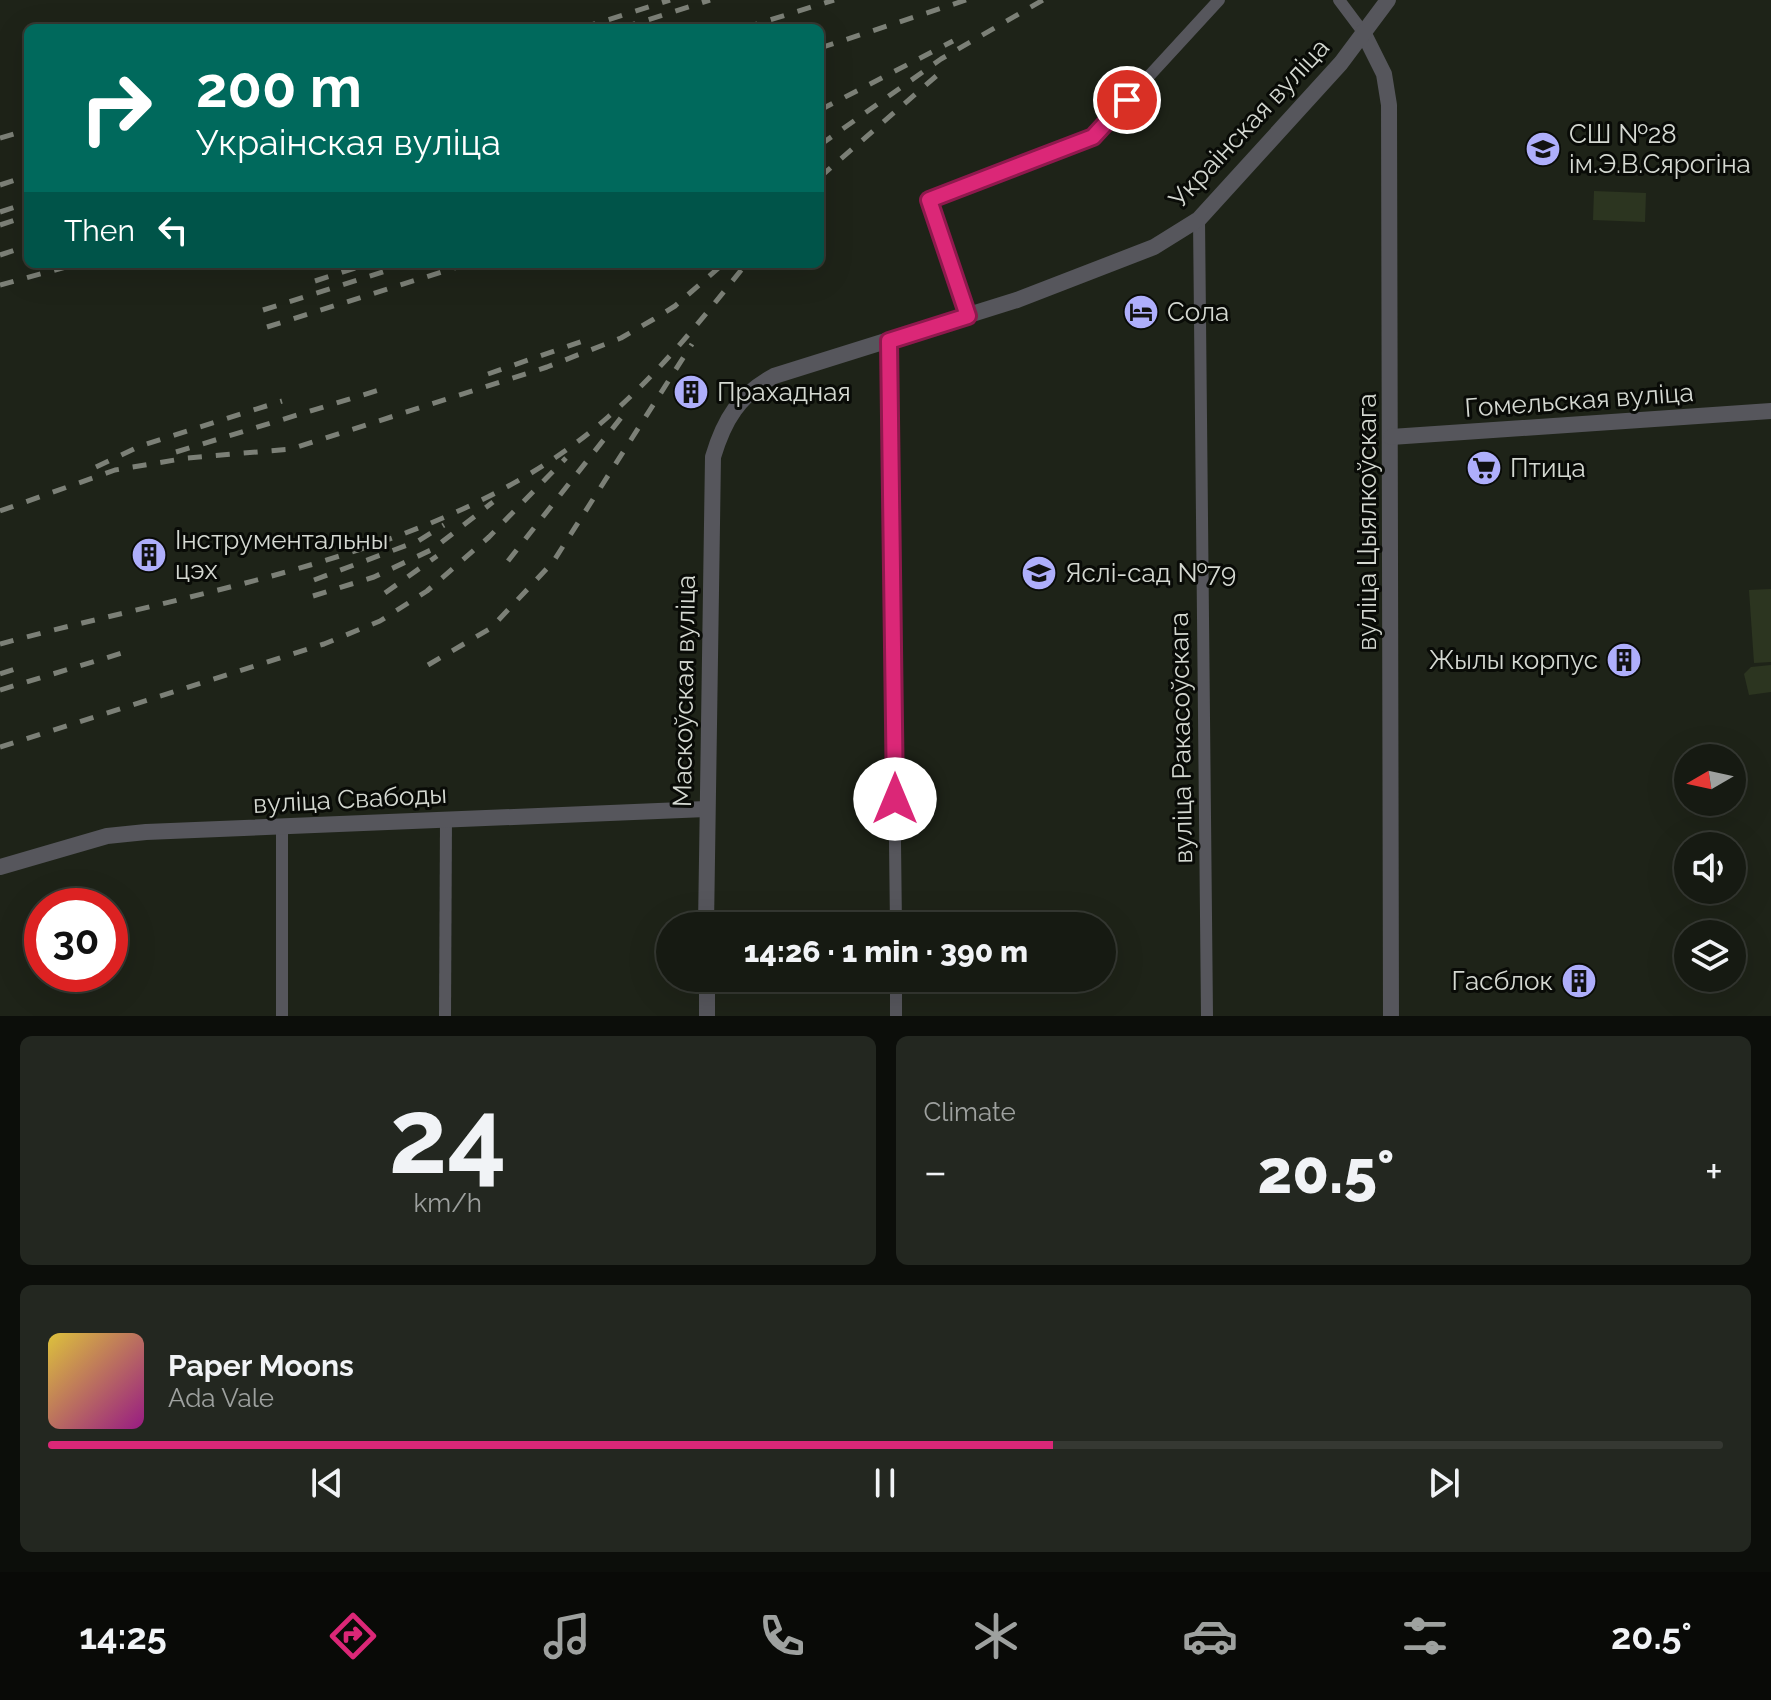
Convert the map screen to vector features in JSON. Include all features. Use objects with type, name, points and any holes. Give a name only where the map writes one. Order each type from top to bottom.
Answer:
[{"type":"street","points":[[968,316],[929,200],[1093,137],[1219,0]]},
{"type":"street","points":[[1339,0],[1363,32]]},
{"type":"street","name":"Украінская вуліца","points":[[713,457],[722,427],[751,389],[774,376],[968,316],[1154,247],[1199,219],[1341,63],[1388,0]]},
{"type":"street","name":"вуліца Цыялкоўскага","points":[[1363,32],[1384,74],[1389,105],[1391,1016]]},
{"type":"street","name":"вуліца Ракасоўскага","points":[[1199,219],[1207,1016]]},
{"type":"street","points":[[889,341],[896,912]]},
{"type":"street","name":"Гомельская вуліца","points":[[1391,437],[1771,411]]},
{"type":"street","name":"Маскоўская вуліца","points":[[706,912],[713,457]]},
{"type":"street","name":"вуліца Свабоды","points":[[0,867],[107,836],[706,809]]},
{"type":"street","points":[[445,1016],[446,819]]},
{"type":"street","points":[[282,826],[282,1016]]},
{"type":"street","points":[[707,992],[707,1016]]},
{"type":"street","points":[[896,992],[896,1016]]},
{"type":"green space","points":[[1594,191],[1646,193],[1645,222],[1593,220]]},
{"type":"green space","points":[[1771,589],[1771,662],[1754,663],[1749,590]]},
{"type":"green space","points":[[1771,665],[1771,692],[1749,695],[1744,674],[1751,667]]},
{"type":"railway","points":[[595,24],[670,0]]},
{"type":"railway","points":[[635,24],[710,0]]},
{"type":"railway","points":[[757,24],[834,0]]},
{"type":"railway","points":[[824,47],[966,0]]},
{"type":"railway","points":[[824,142],[941,59],[1043,0]]},
{"type":"railway","points":[[824,108],[953,41]]},
{"type":"railway","points":[[824,174],[942,71]]},
{"type":"railway","points":[[0,138],[24,131]]},
{"type":"railway","points":[[0,185],[24,177]]},
{"type":"railway","points":[[0,212],[24,204]]},
{"type":"railway","points":[[0,225],[24,217]]},
{"type":"railway","points":[[0,255],[24,247]]},
{"type":"railway","points":[[0,285],[62,268]]},
{"type":"railway","points":[[315,281],[356,268]]},
{"type":"railway","points":[[263,310],[395,268]]},
{"type":"railway","points":[[267,327],[454,268]]},
{"type":"railway","points":[[0,511],[115,470],[187,458],[291,449],[547,367],[621,338],[654,319],[675,306],[718,268]]},
{"type":"railway","points":[[0,644],[319,562],[399,536],[474,504],[545,464],[608,417],[663,363],[743,268]]},
{"type":"railway","points":[[488,374],[583,341]]},
{"type":"railway","points":[[428,665],[491,628],[553,562],[692,344]]},
{"type":"railway","points":[[176,452],[389,387]]},
{"type":"railway","points":[[96,467],[140,446],[282,401]]},
{"type":"railway","points":[[508,561],[624,414]]},
{"type":"railway","points":[[0,747],[324,644],[380,621],[427,591],[489,537],[566,458]]},
{"type":"railway","points":[[313,596],[374,577],[433,549],[493,502]]},
{"type":"railway","points":[[314,580],[418,541],[444,525]]},
{"type":"railway","points":[[385,593],[437,556]]},
{"type":"railway","points":[[0,690],[132,650]]},
{"type":"railway","points":[[0,674],[15,669]]},
{"type":"place","name":"СШ №28 ім.Э.В.Сярогіна","points":[[1543,149]]},
{"type":"place","name":"Сола","points":[[1141,312]]},
{"type":"place","name":"Прахадная","points":[[691,392]]},
{"type":"place","name":"Птица","points":[[1484,468]]},
{"type":"place","name":"Інструментальны цэх","points":[[149,555]]},
{"type":"place","name":"Яслі-сад №79","points":[[1039,573]]},
{"type":"place","name":"Жылы корпус","points":[[1624,660]]},
{"type":"place","name":"Гасблок","points":[[1579,981]]},
{"type":"route","points":[[895,799],[892,386],[889,341],[968,316],[929,200],[1093,137],[1127,100]]}]
